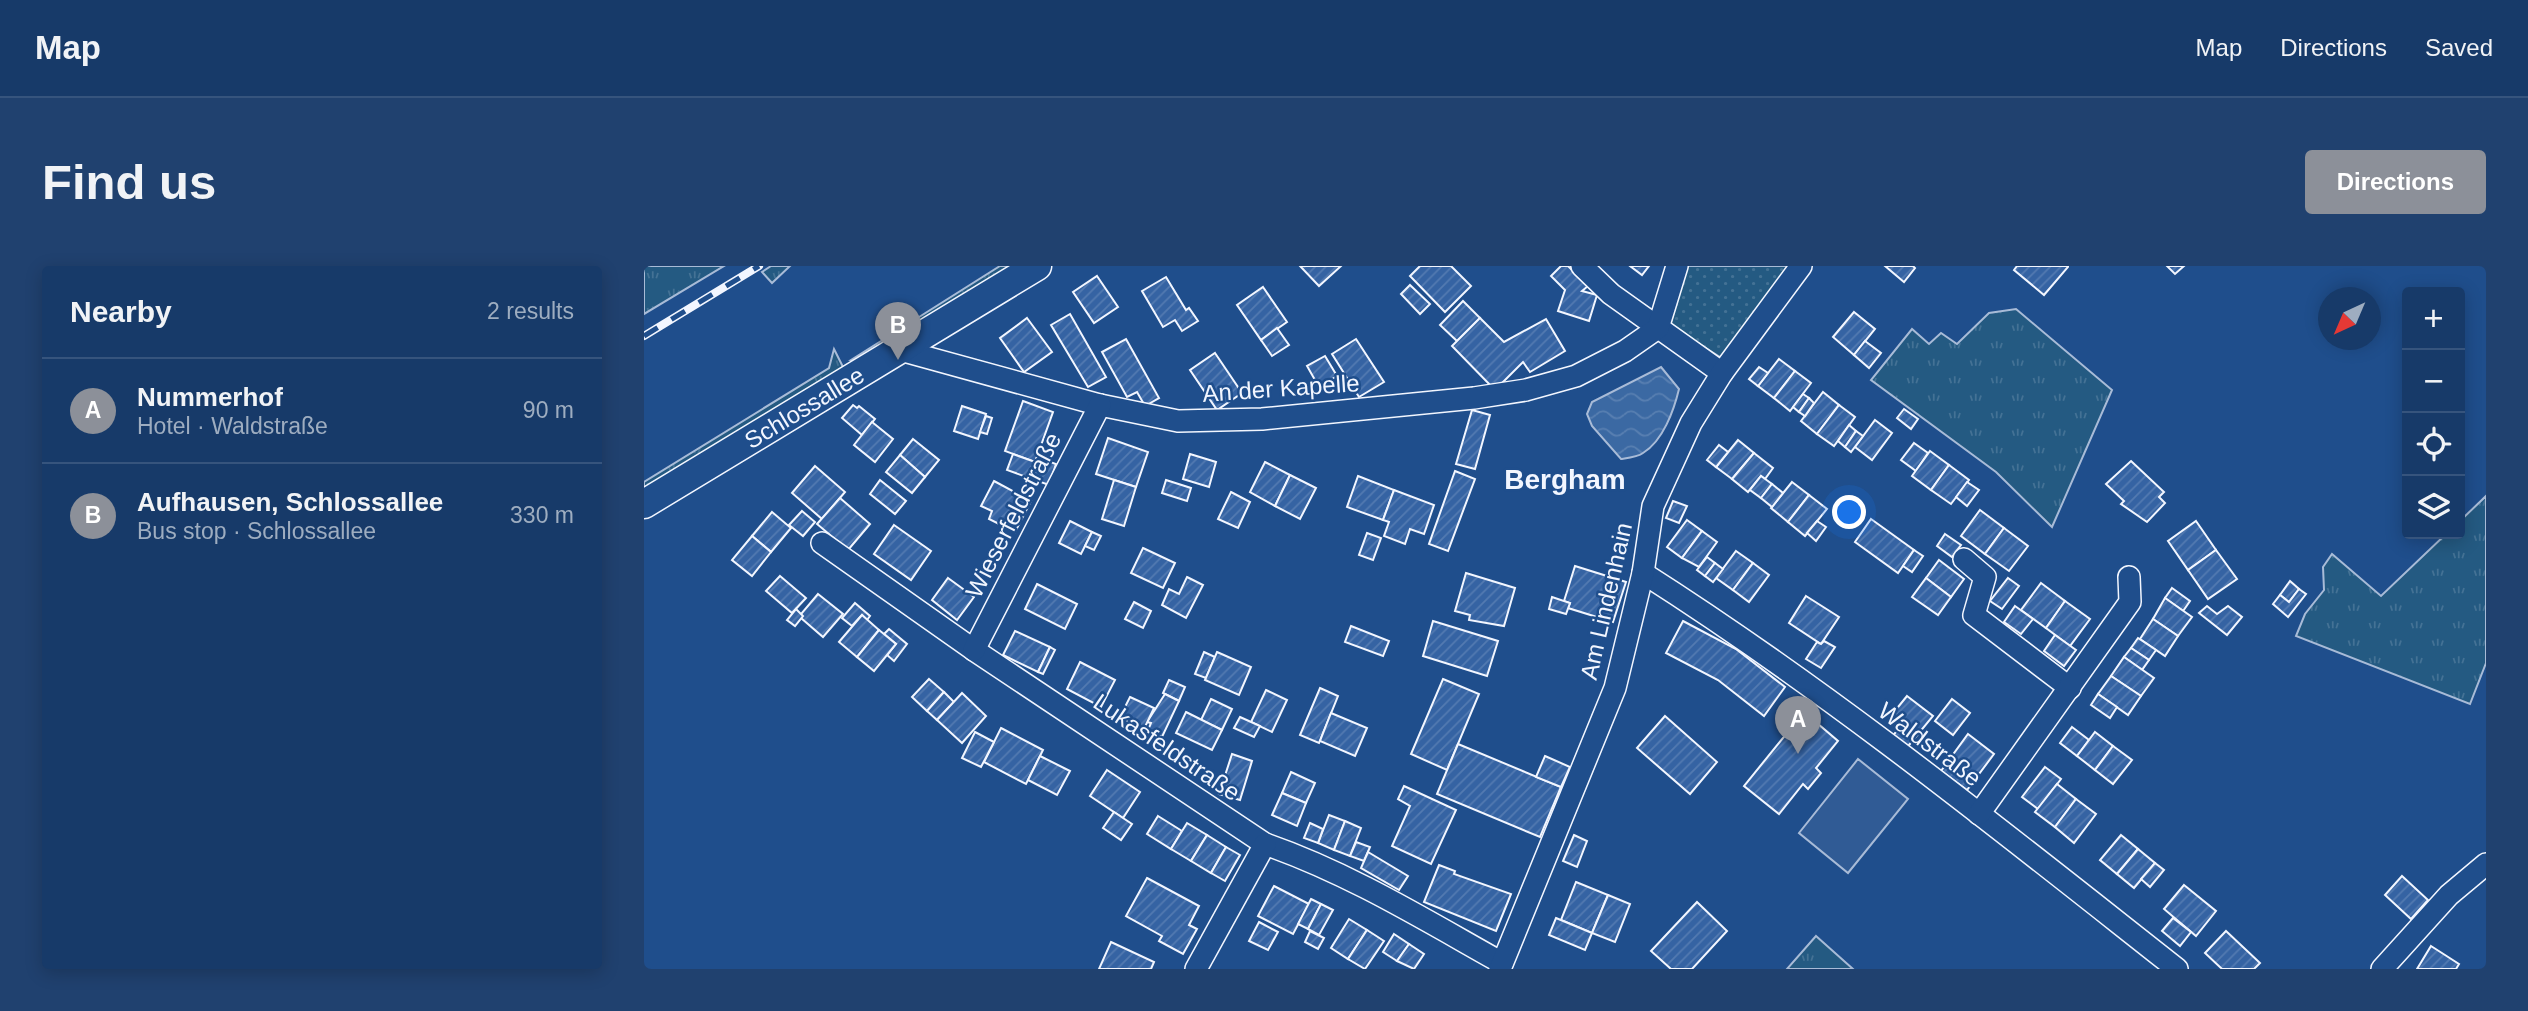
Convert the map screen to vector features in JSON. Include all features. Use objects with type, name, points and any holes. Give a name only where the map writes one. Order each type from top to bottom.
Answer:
[{"type":"main road","name":"Schlossallee","points":[[644,504],[1037,266]]},
{"type":"street","points":[[1582,266],[1611,294],[1722,373]]},
{"type":"street","points":[[1658,328],[1677,266]]},
{"type":"street","name":"Am Lindenhain","points":[[1501,966],[1615,688],[1643,573],[1653,506],[1691,424],[1722,373],[1801,266]]},
{"type":"street","name":"An der Kapelle","points":[[901,350],[1100,405],[1178,421],[1262,419],[1474,398],[1526,390],[1576,376],[1625,351],[1658,328]]},
{"type":"street","name":"Wieserfeldstraße","points":[[974,650],[1100,405]]},
{"type":"street","name":"Lukasfeldstraße","points":[[822,543],[974,650],[1265,844],[1300,856],[1388,898],[1501,966]]},
{"type":"street","points":[[1964,559],[1985,576],[1974,615],[2070,688]]},
{"type":"street","name":"Waldstraße","points":[[1643,573],[1745,638],[1979,814],[2177,969]]},
{"type":"street","points":[[1979,814],[2130,602],[2129,577]]},
{"type":"street","points":[[1196,969],[1265,844]]},
{"type":"street","points":[[2382,969],[2449,895],[2486,864]]},
{"type":"green space","points":[[644,266],[724,266],[644,314]]},
{"type":"green space","points":[[771,266],[790,266],[772,283],[762,272]]},
{"type":"green space","points":[[1000,266],[1013,266],[861,361],[851,360]]},
{"type":"green space","points":[[1687,266],[1791,266],[1723,359],[1670,325]]},
{"type":"green space","points":[[2016,309],[2112,390],[2052,527],[1996,472],[1871,380],[1912,329],[1929,344],[1941,333],[1957,344],[1989,313]]},
{"type":"green space","points":[[834,349],[843,367],[644,495],[644,482],[829,368]]},
{"type":"green space","points":[[2486,496],[2486,663],[2470,704],[2296,636],[2305,614],[2324,590],[2323,567],[2332,554],[2381,596],[2441,539],[2465,539],[2465,516]]},
{"type":"green space","points":[[1816,936],[1853,969],[1787,969]]},
{"type":"shaded area","points":[[1858,759],[1908,799],[1848,873],[1799,833]]},
{"type":"water","points":[[1661,367],[1679,389],[1671,415],[1650,448],[1638,455],[1621,459],[1592,426],[1587,414],[1592,402]]},
{"type":"building","points":[[1300,266],[1341,266],[1319,286]]},
{"type":"building","points":[[1420,266],[1451,266],[1471,286],[1445,312],[1410,276]]},
{"type":"building","points":[[1561,266],[1568,266],[1588,286],[1582,291],[1597,295],[1589,321],[1558,311],[1565,290],[1551,276]]},
{"type":"building","points":[[1630,266],[1649,266],[1642,275]]},
{"type":"building","points":[[1885,266],[1913,266],[1915,268],[1904,282]]},
{"type":"building","points":[[2017,266],[2068,267],[2044,295],[2014,270]]},
{"type":"building","points":[[2167,266],[2184,266],[2175,274]]},
{"type":"building","points":[[1097,276],[1118,307],[1094,323],[1073,292]]},
{"type":"building","points":[[1166,277],[1186,310],[1189,308],[1198,321],[1182,331],[1175,320],[1163,327],[1142,291]]},
{"type":"building","points":[[1410,285],[1430,304],[1420,314],[1401,294]]},
{"type":"building","points":[[1263,287],[1287,322],[1261,340],[1237,305]]},
{"type":"building","points":[[1463,301],[1480,318],[1457,341],[1440,325]]},
{"type":"building","points":[[1854,312],[1875,329],[1854,355],[1833,337]]},
{"type":"building","points":[[1070,314],[1106,377],[1088,387],[1051,325]]},
{"type":"building","points":[[1027,318],[1052,352],[1024,372],[1000,338]]},
{"type":"building","points":[[1480,318],[1504,342],[1546,319],[1565,351],[1530,372],[1523,362],[1495,390],[1452,346]]},
{"type":"building","points":[[1277,328],[1289,345],[1272,356],[1261,340]]},
{"type":"building","points":[[1126,339],[1159,398],[1145,406],[1137,392],[1127,397],[1102,352]]},
{"type":"building","points":[[1356,339],[1384,382],[1359,397],[1332,354]]},
{"type":"building","points":[[1865,341],[1881,353],[1869,368],[1854,355]]},
{"type":"building","points":[[1215,353],[1242,393],[1217,410],[1190,370]]},
{"type":"building","points":[[1325,356],[1337,376],[1319,387],[1307,366]]},
{"type":"building","points":[[1779,359],[1795,371],[1774,398],[1758,386]]},
{"type":"building","points":[[1759,367],[1768,373],[1758,386],[1749,379]]},
{"type":"building","points":[[1795,371],[1811,383],[1790,411],[1774,398]]},
{"type":"building","points":[[1823,392],[1839,405],[1817,434],[1801,421]]},
{"type":"building","points":[[1803,394],[1809,398],[1799,412],[1793,407]]},
{"type":"building","points":[[1809,398],[1814,403],[1805,416],[1799,412]]},
{"type":"building","points":[[1023,401],[1053,412],[1035,462],[1005,451]]},
{"type":"building","points":[[853,405],[857,408],[859,406],[875,419],[862,435],[842,418]]},
{"type":"building","points":[[1839,405],[1855,417],[1834,446],[1817,434]]},
{"type":"building","points":[[962,406],[986,414],[978,439],[954,431]]},
{"type":"building","points":[[1904,409],[1918,419],[1911,429],[1897,418]]},
{"type":"building","points":[[1472,410],[1490,415],[1475,469],[1456,464]]},
{"type":"building","points":[[986,416],[992,418],[987,434],[980,432]]},
{"type":"building","points":[[1875,420],[1892,433],[1872,460],[1855,447]]},
{"type":"building","points":[[872,422],[893,439],[875,462],[854,445]]},
{"type":"building","points":[[1849,425],[1856,431],[1845,447],[1838,441]]},
{"type":"building","points":[[1856,431],[1863,436],[1851,452],[1845,447]]},
{"type":"building","points":[[1108,438],[1148,452],[1136,487],[1096,474]]},
{"type":"building","points":[[913,439],[939,460],[925,477],[900,455]]},
{"type":"building","points":[[1738,440],[1754,453],[1732,479],[1716,467]]},
{"type":"building","points":[[1914,443],[1928,453],[1916,471],[1901,460]]},
{"type":"building","points":[[1719,445],[1728,452],[1716,467],[1707,460]]},
{"type":"building","points":[[1930,451],[1949,465],[1931,490],[1912,476]]},
{"type":"building","points":[[1754,453],[1773,468],[1765,479],[1761,476],[1748,492],[1732,479]]},
{"type":"building","points":[[1013,454],[1035,462],[1037,457],[1056,464],[1049,485],[1007,470]]},
{"type":"building","points":[[1190,454],[1216,462],[1209,487],[1183,479]]},
{"type":"building","points":[[900,455],[925,477],[912,493],[886,472]]},
{"type":"building","points":[[2131,461],[2164,492],[2159,497],[2165,503],[2147,522],[2121,504],[2124,501],[2106,484]]},
{"type":"building","points":[[1265,462],[1290,475],[1275,506],[1250,492]]},
{"type":"building","points":[[1949,465],[1969,480],[1951,504],[1931,490]]},
{"type":"building","points":[[815,466],[845,492],[822,519],[792,493]]},
{"type":"building","points":[[1455,471],[1475,479],[1448,551],[1429,544]]},
{"type":"building","points":[[1290,475],[1316,488],[1300,519],[1275,506]]},
{"type":"building","points":[[1358,476],[1394,490],[1383,520],[1347,507]]},
{"type":"building","points":[[1761,476],[1772,484],[1761,498],[1750,490]]},
{"type":"building","points":[[880,480],[906,501],[895,514],[870,494]]},
{"type":"building","points":[[1114,480],[1136,487],[1124,526],[1102,519]]},
{"type":"building","points":[[1166,480],[1191,488],[1187,501],[1162,493]]},
{"type":"building","points":[[994,481],[1031,501],[1015,532],[989,519],[992,511],[981,506]]},
{"type":"building","points":[[1792,482],[1809,495],[1788,522],[1771,508]]},
{"type":"building","points":[[1967,482],[1979,490],[1967,506],[1956,497]]},
{"type":"building","points":[[1772,484],[1783,493],[1772,507],[1761,498]]},
{"type":"building","points":[[1394,490],[1434,505],[1424,534],[1410,529],[1405,544],[1384,536],[1389,522],[1383,520]]},
{"type":"building","points":[[1231,492],[1250,502],[1238,528],[1218,519]]},
{"type":"building","points":[[1809,495],[1827,509],[1805,536],[1788,522]]},
{"type":"building","points":[[840,498],[870,524],[848,550],[817,524]]},
{"type":"building","points":[[1673,501],[1687,506],[1679,523],[1666,518]]},
{"type":"building","points":[[1980,510],[2004,528],[1985,554],[1961,536]]},
{"type":"building","points":[[802,511],[815,522],[803,536],[789,525]]},
{"type":"building","points":[[772,512],[791,528],[771,552],[752,536]]},
{"type":"building","points":[[1871,519],[1914,550],[1898,573],[1855,542]]},
{"type":"building","points":[[1687,520],[1702,531],[1682,558],[1667,547]]},
{"type":"building","points":[[1070,521],[1092,532],[1081,554],[1059,543]]},
{"type":"building","points":[[1817,521],[1826,527],[1816,541],[1807,533]]},
{"type":"building","points":[[2196,521],[2216,550],[2188,570],[2168,541]]},
{"type":"building","points":[[894,525],[931,551],[911,580],[874,554]]},
{"type":"building","points":[[2004,528],[2028,546],[2009,571],[1985,554]]},
{"type":"building","points":[[1702,531],[1717,542],[1699,567],[1682,558]]},
{"type":"building","points":[[1092,532],[1101,536],[1094,550],[1085,546]]},
{"type":"building","points":[[1367,533],[1381,538],[1373,560],[1359,555]]},
{"type":"building","points":[[1945,534],[1961,545],[1952,557],[1937,546]]},
{"type":"building","points":[[752,536],[771,552],[752,576],[732,560]]},
{"type":"building","points":[[1143,548],[1175,563],[1163,588],[1131,573]]},
{"type":"building","points":[[1914,550],[1923,556],[1912,572],[1903,566]]},
{"type":"building","points":[[2216,550],[2237,579],[2208,599],[2188,570]]},
{"type":"building","points":[[1736,551],[1753,563],[1733,590],[1716,578]]},
{"type":"building","points":[[1707,557],[1715,563],[1705,576],[1697,570]]},
{"type":"building","points":[[1939,560],[1964,579],[1951,597],[1926,578]]},
{"type":"building","points":[[1715,563],[1723,569],[1713,582],[1705,576]]},
{"type":"building","points":[[1753,563],[1769,575],[1749,602],[1733,590]]},
{"type":"building","points":[[1575,566],[1626,582],[1613,622],[1568,608],[1570,603],[1564,601]]},
{"type":"building","points":[[1466,573],[1515,588],[1504,626],[1469,620],[1470,615],[1455,611]]},
{"type":"building","points":[[780,576],[806,598],[792,613],[766,591]]},
{"type":"building","points":[[1187,577],[1203,585],[1186,618],[1162,605],[1169,589],[1179,594]]},
{"type":"building","points":[[948,578],[974,597],[957,620],[932,600]]},
{"type":"building","points":[[1926,578],[1951,597],[1938,615],[1912,597]]},
{"type":"building","points":[[2008,578],[2019,586],[2002,609],[1990,601]]},
{"type":"building","points":[[2290,581],[2299,589],[2289,602],[2280,595]]},
{"type":"building","points":[[2041,583],[2065,601],[2046,628],[2021,610]]},
{"type":"building","points":[[1037,584],[1077,604],[1065,629],[1025,609]]},
{"type":"building","points":[[2172,588],[2190,601],[2183,611],[2165,598]]},
{"type":"building","points":[[2299,589],[2306,594],[2288,617],[2273,604],[2280,595],[2289,602]]},
{"type":"building","points":[[818,594],[843,614],[823,637],[801,618],[801,614]]},
{"type":"building","points":[[1806,596],[1839,617],[1821,644],[1789,623]]},
{"type":"building","points":[[1552,597],[1570,603],[1566,614],[1549,609]]},
{"type":"building","points":[[2165,598],[2192,617],[2178,636],[2153,619]]},
{"type":"building","points":[[2065,601],[2090,619],[2070,646],[2046,628]]},
{"type":"building","points":[[1134,602],[1151,611],[1143,628],[1125,619]]},
{"type":"building","points":[[855,603],[870,616],[867,620],[862,615],[852,626],[842,618]]},
{"type":"building","points":[[2015,606],[2033,619],[2021,634],[2004,622]]},
{"type":"building","points":[[2207,606],[2217,614],[2228,606],[2242,617],[2227,635],[2199,613]]},
{"type":"building","points":[[796,609],[803,616],[795,626],[787,620]]},
{"type":"building","points":[[862,615],[879,630],[857,657],[839,642]]},
{"type":"building","points":[[2153,619],[2178,636],[2165,656],[2140,639]]},
{"type":"building","points":[[1433,621],[1498,641],[1487,676],[1423,656]]},
{"type":"building","points":[[1683,621],[1736,649],[1785,687],[1764,716],[1718,680],[1666,653]]},
{"type":"building","points":[[1351,626],[1389,641],[1383,656],[1345,642]]},
{"type":"building","points":[[889,629],[907,644],[894,661],[887,655],[896,644],[884,634]]},
{"type":"building","points":[[879,630],[896,644],[874,671],[857,657]]},
{"type":"building","points":[[1015,631],[1050,647],[1038,672],[1003,655]]},
{"type":"building","points":[[2055,635],[2076,650],[2064,666],[2044,651]]},
{"type":"building","points":[[2138,638],[2156,650],[2149,660],[2131,648]]},
{"type":"building","points":[[1824,641],[1835,647],[1821,668],[1806,659],[1817,642],[1821,644]]},
{"type":"building","points":[[1050,647],[1055,650],[1043,674],[1038,672]]},
{"type":"building","points":[[2131,648],[2149,660],[2142,670],[2124,657]]},
{"type":"building","points":[[1204,652],[1215,657],[1206,678],[1195,674]]},
{"type":"building","points":[[1217,652],[1251,667],[1239,695],[1205,680]]},
{"type":"building","points":[[2124,657],[2154,678],[2141,696],[2111,676]]},
{"type":"building","points":[[1080,662],[1115,680],[1101,707],[1067,689]]},
{"type":"building","points":[[2111,676],[2141,696],[2128,715],[2098,694]]},
{"type":"building","points":[[929,679],[944,692],[927,711],[912,697]]},
{"type":"building","points":[[1443,679],[1479,694],[1447,770],[1411,754]]},
{"type":"building","points":[[1169,680],[1185,687],[1179,701],[1163,693]]},
{"type":"building","points":[[1320,688],[1338,696],[1319,743],[1300,735]]},
{"type":"building","points":[[1266,690],[1287,700],[1272,732],[1251,722]]},
{"type":"building","points":[[944,692],[954,702],[937,720],[927,711]]},
{"type":"building","points":[[962,693],[986,716],[962,743],[937,720]]},
{"type":"building","points":[[1165,694],[1179,701],[1162,737],[1148,730],[1151,723],[1147,722]]},
{"type":"building","points":[[2098,694],[2117,707],[2110,718],[2091,705]]},
{"type":"building","points":[[1907,696],[1933,716],[1905,750],[1891,738],[1904,722],[1894,712]]},
{"type":"building","points":[[1130,697],[1154,708],[1144,729],[1120,717]]},
{"type":"building","points":[[1211,699],[1232,709],[1222,730],[1201,720]]},
{"type":"building","points":[[1952,699],[1970,713],[1953,735],[1935,721]]},
{"type":"building","points":[[1186,712],[1222,730],[1212,750],[1176,733]]},
{"type":"building","points":[[1804,712],[1838,741],[1816,768],[1821,773],[1808,789],[1803,784],[1779,814],[1744,786]]},
{"type":"building","points":[[1331,713],[1367,728],[1355,756],[1320,741]]},
{"type":"building","points":[[1665,716],[1717,762],[1690,794],[1637,748]]},
{"type":"building","points":[[1240,717],[1260,726],[1254,737],[1234,728]]},
{"type":"building","points":[[2072,727],[2089,740],[2077,756],[2060,743]]},
{"type":"building","points":[[1001,728],[1043,750],[1026,784],[984,762]]},
{"type":"building","points":[[975,732],[994,742],[981,767],[962,758]]},
{"type":"building","points":[[2095,732],[2113,746],[2095,770],[2077,756]]},
{"type":"building","points":[[1968,734],[1994,754],[1967,790],[1941,771]]},
{"type":"building","points":[[1458,744],[1561,787],[1540,837],[1437,794]]},
{"type":"building","points":[[2113,746],[2132,760],[2113,784],[2095,770]]},
{"type":"building","points":[[1232,754],[1252,761],[1240,800],[1219,794]]},
{"type":"building","points":[[1040,756],[1070,771],[1057,795],[1028,780]]},
{"type":"building","points":[[1545,756],[1570,767],[1561,787],[1536,777]]},
{"type":"building","points":[[2045,767],[2061,779],[2038,809],[2022,797]]},
{"type":"building","points":[[1107,770],[1140,792],[1123,818],[1090,796]]},
{"type":"building","points":[[1291,772],[1315,783],[1306,803],[1282,793]]},
{"type":"building","points":[[2057,784],[2076,799],[2055,827],[2035,812]]},
{"type":"building","points":[[1404,786],[1456,810],[1431,864],[1392,846],[1410,806],[1398,799]]},
{"type":"building","points":[[1282,793],[1306,803],[1297,826],[1272,815]]},
{"type":"building","points":[[2076,799],[2096,814],[2074,843],[2055,827]]},
{"type":"building","points":[[1114,812],[1132,824],[1121,840],[1103,828]]},
{"type":"building","points":[[1329,815],[1345,821],[1334,850],[1318,843]]},
{"type":"building","points":[[1158,816],[1182,831],[1171,849],[1147,834]]},
{"type":"building","points":[[1345,821],[1361,828],[1350,856],[1334,850]]},
{"type":"building","points":[[1187,823],[1207,835],[1191,861],[1171,849]]},
{"type":"building","points":[[1310,823],[1323,829],[1318,843],[1304,838]]},
{"type":"building","points":[[1207,835],[1226,847],[1211,873],[1191,861]]},
{"type":"building","points":[[1574,835],[1587,841],[1577,867],[1563,861]]},
{"type":"building","points":[[2121,835],[2138,849],[2117,874],[2100,860]]},
{"type":"building","points":[[1356,842],[1370,847],[1364,861],[1350,856]]},
{"type":"building","points":[[1226,847],[1240,855],[1225,881],[1211,873]]},
{"type":"building","points":[[2138,849],[2155,863],[2134,888],[2117,874]]},
{"type":"building","points":[[1368,852],[1408,876],[1399,890],[1361,868]]},
{"type":"building","points":[[2155,863],[2164,870],[2150,887],[2141,879]]},
{"type":"building","points":[[1439,865],[1455,871],[1454,874],[1511,894],[1496,931],[1424,902]]},
{"type":"building","points":[[2402,876],[2428,900],[2411,919],[2385,895]]},
{"type":"building","points":[[1147,878],[1199,906],[1189,925],[1197,929],[1183,954],[1159,941],[1162,936],[1126,916]]},
{"type":"building","points":[[1576,882],[1608,895],[1592,933],[1561,920]]},
{"type":"building","points":[[2184,885],[2216,911],[2196,936],[2164,909]]},
{"type":"building","points":[[1274,886],[1309,904],[1293,934],[1258,916]]},
{"type":"building","points":[[1608,895],[1630,904],[1615,942],[1592,933]]},
{"type":"building","points":[[1311,899],[1321,904],[1308,929],[1298,924]]},
{"type":"building","points":[[1697,902],[1727,931],[1692,969],[1671,969],[1651,951]]},
{"type":"building","points":[[1321,904],[1333,910],[1319,935],[1308,929]]},
{"type":"building","points":[[1556,918],[1592,933],[1585,950],[1549,935]]},
{"type":"building","points":[[2173,918],[2191,932],[2180,946],[2162,931]]},
{"type":"building","points":[[1349,919],[1367,930],[1348,959],[1331,948]]},
{"type":"building","points":[[1259,922],[1278,932],[1268,950],[1249,941]]},
{"type":"building","points":[[1367,930],[1384,941],[1365,969],[1348,959]]},
{"type":"building","points":[[1310,931],[1324,938],[1318,949],[1305,942]]},
{"type":"building","points":[[2226,931],[2260,963],[2254,969],[2222,969],[2205,953]]},
{"type":"building","points":[[1394,934],[1409,944],[1397,961],[1383,952]]},
{"type":"building","points":[[1111,942],[1154,962],[1151,969],[1099,969]]},
{"type":"building","points":[[1409,944],[1424,954],[1414,969],[1397,961]]},
{"type":"building","points":[[2431,946],[2459,964],[2456,969],[2417,969]]},
{"type":"railway","points":[[644,336],[759,266]]},
{"type":"place","name":"Aufhausen, Schlossallee","points":[[898,360]]},
{"type":"place","name":"Nummerhof","points":[[1798,754]]},
{"type":"district","name":"Bergham","points":[[1565,479]]}]
